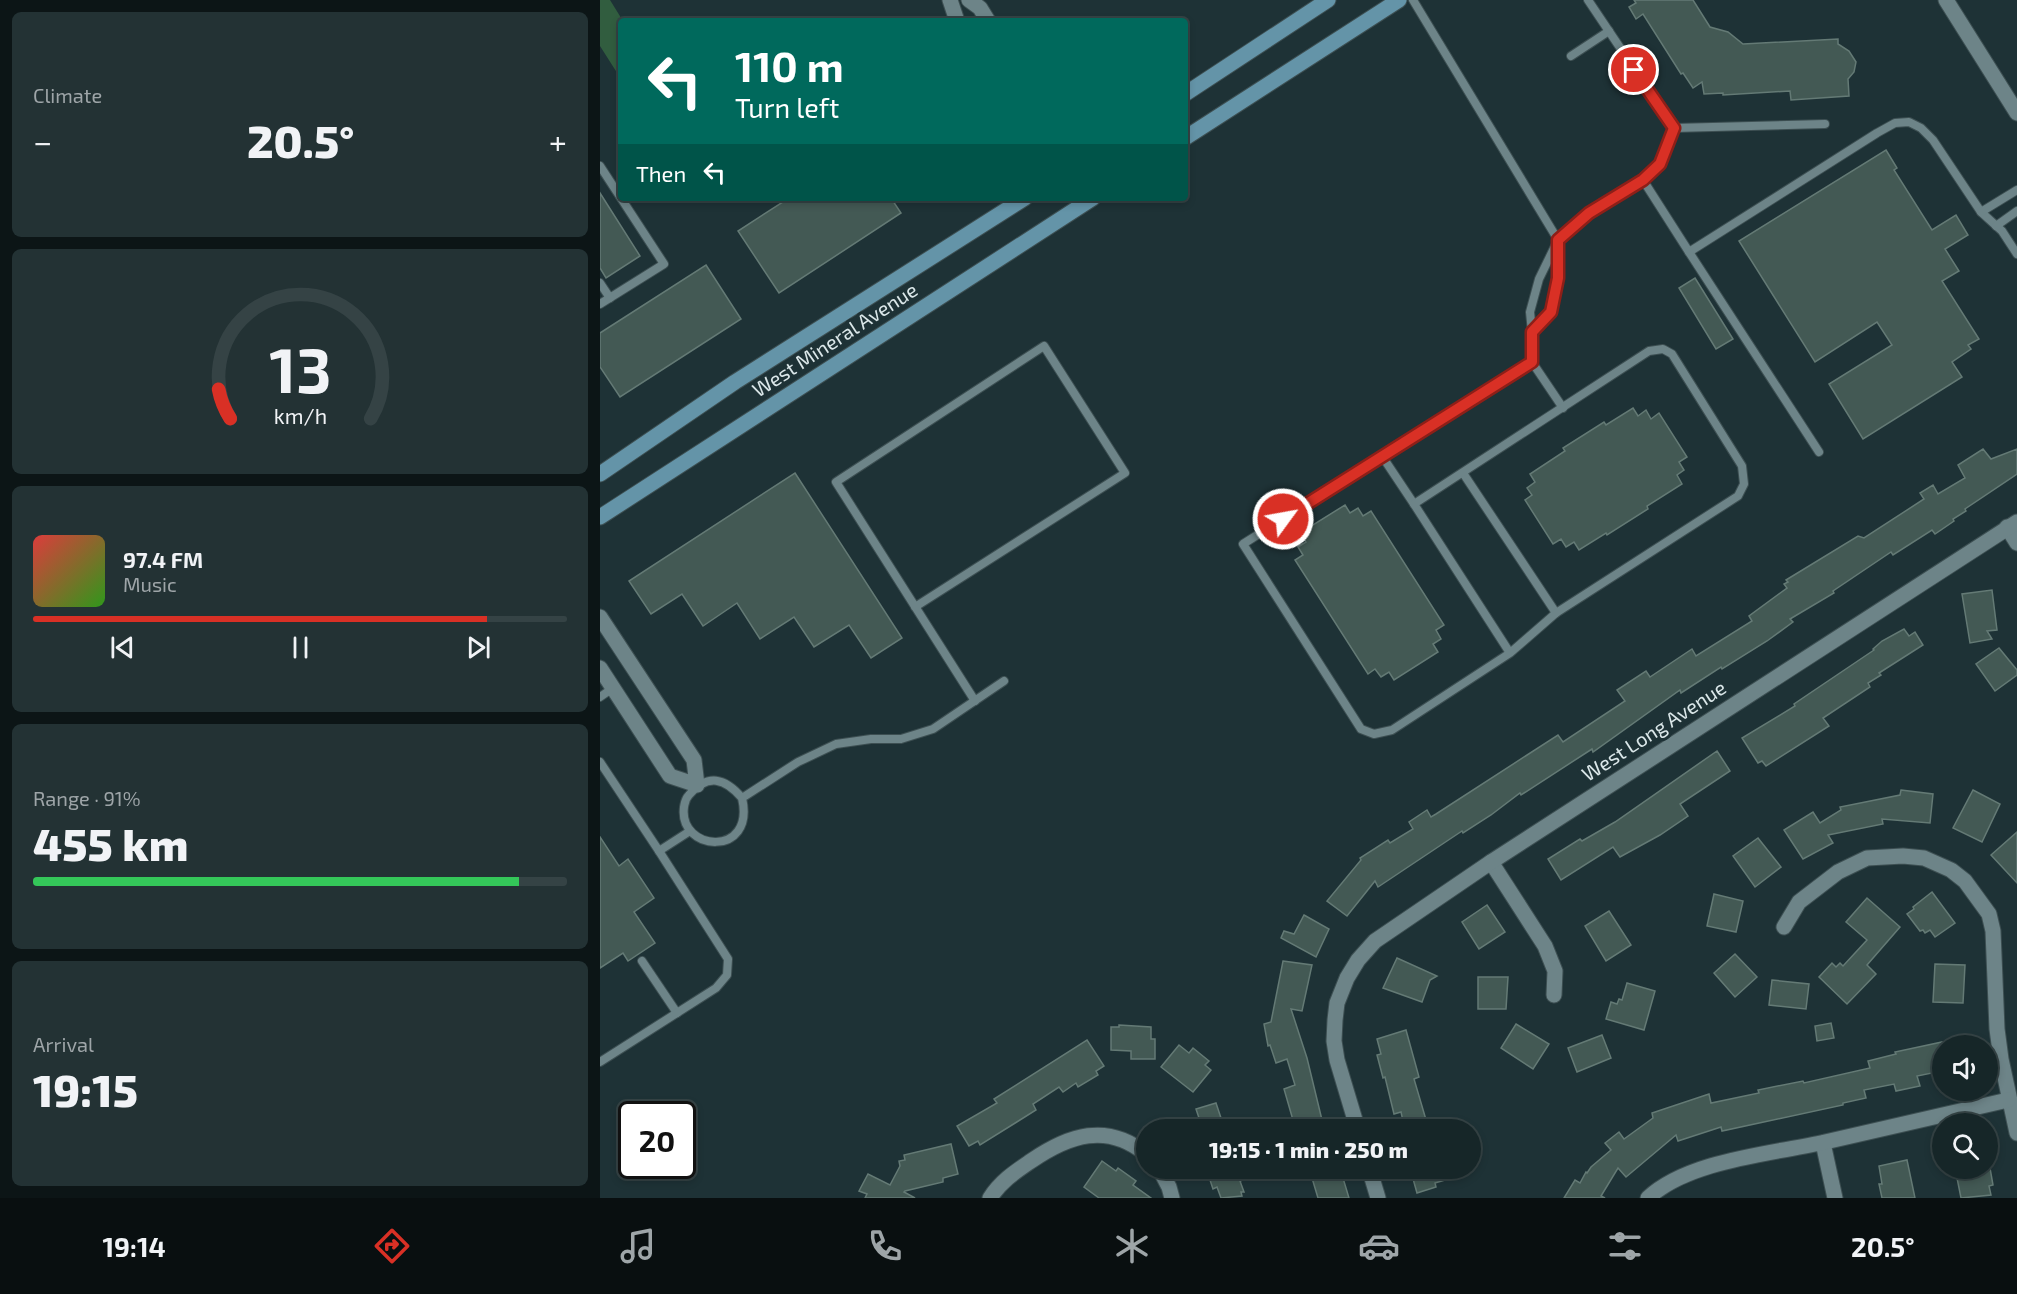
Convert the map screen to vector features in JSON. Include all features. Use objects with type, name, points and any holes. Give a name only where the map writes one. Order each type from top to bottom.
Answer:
[{"type":"main road","points":[[1188,92],[1328,0]]},
{"type":"main road","points":[[1188,136],[1399,0]]},
{"type":"main road","name":"West Mineral Avenue","points":[[600,474],[745,375],[1020,201]]},
{"type":"main road","name":"West Mineral Avenue","points":[[600,517],[1087,201]]},
{"type":"street","points":[[950,0],[956,18]]},
{"type":"street","points":[[969,0],[980,8],[986,18]]},
{"type":"street","points":[[1946,0],[2017,113]]},
{"type":"street","name":"West Long Avenue","points":[[1355,1119],[1337,1060],[1334,1041],[1337,1003],[1358,960],[1375,941],[1491,862],[2012,524],[2017,543]]},
{"type":"street","points":[[600,617],[694,760],[697,785],[670,776],[606,692],[600,668]]},
{"type":"street","points":[[1784,927],[1799,902],[1838,872],[1867,858],[1903,856],[1924,858],[1951,870],[1965,881],[1989,914],[1993,931],[1997,1029],[2008,1100],[2017,1133]]},
{"type":"street","points":[[1491,862],[1545,946],[1555,971],[1554,995]]},
{"type":"street","points":[[1648,1198],[1671,1182],[1705,1167],[1823,1143],[2008,1100]]},
{"type":"street","points":[[990,1198],[1008,1177],[1056,1145],[1080,1136],[1105,1136],[1122,1140],[1136,1148]]},
{"type":"street","points":[[1823,1143],[1835,1198]]},
{"type":"street","points":[[1165,1179],[1172,1198]]},
{"type":"street","points":[[1372,1179],[1378,1198]]},
{"type":"lane","points":[[1413,0],[1558,240],[1558,278],[1551,312],[1532,332]]},
{"type":"lane","points":[[1587,0],[1674,128]]},
{"type":"lane","points":[[1571,56],[1609,32]]},
{"type":"lane","points":[[1689,252],[1877,133],[1895,123],[1909,122],[1921,128],[1933,140],[1981,212],[2002,231],[2017,254]]},
{"type":"lane","points":[[1674,128],[1825,124]]},
{"type":"lane","points":[[1563,408],[1532,362],[1530,312],[1539,279],[1558,240],[1589,213],[1643,180],[1660,164],[1674,128]]},
{"type":"lane","points":[[600,166],[618,194]]},
{"type":"lane","points":[[1643,180],[1819,452]]},
{"type":"lane","points":[[1981,212],[2017,190]]},
{"type":"lane","points":[[600,304],[664,264],[623,201]]},
{"type":"lane","points":[[1996,226],[2017,211]]},
{"type":"lane","points":[[600,283],[610,298]]},
{"type":"lane","points":[[915,607],[1125,473],[1044,346],[836,482],[915,607],[975,701]]},
{"type":"lane","points":[[1414,504],[1649,351],[1663,349],[1672,354],[1742,466],[1744,484],[1738,496],[1556,613],[1510,653],[1392,730],[1374,734],[1361,729],[1243,544],[1532,362]]},
{"type":"lane","points":[[1382,456],[1510,653]]},
{"type":"lane","points":[[1463,473],[1556,613]]},
{"type":"lane","points":[[742,798],[798,762],[836,744],[872,739],[901,739],[933,729],[1004,681]]},
{"type":"lane","points":[[600,762],[728,959],[727,975],[716,988],[600,1062]]},
{"type":"lane","points":[[712,780],[723,782],[732,786],[742,798],[746,813],[742,827],[729,839],[716,843],[702,840],[690,831],[683,815],[686,798],[697,785],[712,780]]},
{"type":"lane","points":[[659,851],[690,831]]},
{"type":"lane","points":[[642,961],[677,1013]]},
{"type":"green space","points":[[600,0],[610,0],[621,18],[618,18],[618,74],[600,46]]},
{"type":"building","points":[[1634,0],[1693,0],[1710,27],[1728,32],[1743,44],[1838,39],[1838,44],[1849,51],[1856,62],[1854,72],[1848,79],[1849,96],[1791,100],[1790,91],[1704,94],[1702,82],[1693,88],[1683,73],[1681,74],[1643,14],[1636,19],[1629,7],[1636,3]]},
{"type":"building","points":[[1886,150],[1897,168],[1894,170],[1932,230],[1956,215],[1968,235],[1945,249],[1959,271],[1942,281],[1979,339],[1968,345],[1971,349],[1952,362],[1962,377],[1863,439],[1829,384],[1892,345],[1877,322],[1815,362],[1739,241]]},
{"type":"building","points":[[600,193],[640,256],[606,278],[600,268]]},
{"type":"building","points":[[784,201],[893,201],[901,213],[779,293],[738,231]]},
{"type":"building","points":[[706,265],[741,319],[620,397],[600,367],[600,333]]},
{"type":"building","points":[[1695,278],[1733,339],[1716,349],[1679,288]]},
{"type":"building","points":[[1633,408],[1638,416],[1646,410],[1651,419],[1659,413],[1687,457],[1679,462],[1684,470],[1677,475],[1682,484],[1647,506],[1648,509],[1579,550],[1574,542],[1566,547],[1561,539],[1553,544],[1525,500],[1532,495],[1527,488],[1535,482],[1530,474],[1565,451],[1563,448],[1604,422],[1606,425]]},
{"type":"building","points":[[1983,449],[1991,459],[2017,449],[2017,474],[1965,509],[1966,511],[1953,519],[1954,521],[1935,534],[1932,530],[1893,555],[1891,552],[1833,591],[1834,593],[1790,619],[1793,622],[1767,641],[1681,693],[1680,690],[1593,752],[1592,749],[1521,795],[1520,793],[1491,815],[1463,833],[1462,831],[1378,887],[1375,881],[1347,916],[1327,901],[1361,860],[1360,858],[1388,840],[1390,843],[1413,829],[1409,822],[1427,810],[1431,817],[1558,735],[1563,742],[1625,701],[1617,690],[1646,671],[1650,677],[1692,649],[1696,656],[1752,621],[1749,616],[1787,588],[1784,584],[1788,582],[1786,580],[1858,536],[1864,538],[1924,499],[1920,493],[1933,485],[1938,494],[1965,478],[1958,465]]},
{"type":"building","points":[[795,473],[902,638],[871,658],[849,625],[814,647],[794,617],[760,639],[737,603],[703,626],[682,594],[651,614],[629,581]]},
{"type":"building","points":[[1345,505],[1350,513],[1358,508],[1363,516],[1371,511],[1444,625],[1436,630],[1441,639],[1433,644],[1438,652],[1394,680],[1389,672],[1381,677],[1375,669],[1368,674],[1295,560],[1303,555],[1298,547],[1306,542],[1300,533]]},
{"type":"building","points":[[1992,590],[1997,630],[1987,631],[1992,639],[1970,643],[1962,594]]},
{"type":"building","points":[[1904,629],[1909,636],[1915,632],[1923,645],[1879,673],[1881,675],[1868,683],[1870,687],[1823,718],[1829,726],[1766,766],[1762,761],[1758,763],[1742,738],[1795,706],[1794,704],[1874,650],[1882,641]]},
{"type":"building","points":[[1999,648],[2017,670],[2017,675],[1995,691],[1976,664]]},
{"type":"building","points":[[1717,751],[1730,771],[1680,804],[1688,816],[1660,835],[1620,857],[1613,847],[1561,880],[1548,859],[1580,839],[1582,841],[1615,822]]},
{"type":"building","points":[[1901,790],[1933,794],[1930,823],[1882,819],[1883,824],[1828,835],[1833,843],[1803,859],[1784,830],[1813,812],[1820,823],[1841,810],[1840,807],[1900,795]]},
{"type":"building","points":[[1973,790],[2000,804],[1982,842],[1953,828]]},
{"type":"building","points":[[2017,832],[2017,883],[1991,855]]},
{"type":"building","points":[[600,837],[619,866],[628,859],[654,898],[634,912],[655,943],[628,961],[623,953],[600,968]]},
{"type":"building","points":[[1758,838],[1781,867],[1755,887],[1733,856]]},
{"type":"building","points":[[1932,892],[1955,923],[1935,937],[1930,930],[1925,933],[1923,930],[1920,931],[1907,914]]},
{"type":"building","points":[[1714,894],[1743,901],[1736,932],[1707,926]]},
{"type":"building","points":[[1867,898],[1900,927],[1867,965],[1876,974],[1847,1004],[1819,977],[1832,963],[1836,967],[1840,963],[1843,966],[1867,940],[1846,922]]},
{"type":"building","points":[[1487,905],[1505,932],[1479,949],[1462,922]]},
{"type":"building","points":[[1609,911],[1631,945],[1606,961],[1585,926]]},
{"type":"building","points":[[1304,915],[1329,929],[1316,957],[1281,938],[1284,931],[1294,934]]},
{"type":"building","points":[[1735,954],[1757,977],[1735,997],[1714,973]]},
{"type":"building","points":[[1397,958],[1437,976],[1430,980],[1422,1002],[1383,988]]},
{"type":"building","points":[[1283,961],[1312,965],[1302,1011],[1291,1009],[1307,1058],[1322,1119],[1293,1119],[1284,1089],[1295,1085],[1287,1059],[1276,1063],[1270,1045],[1268,1046],[1264,1024],[1271,1022]]},
{"type":"building","points":[[1935,964],[1965,965],[1963,1003],[1933,1002]]},
{"type":"building","points":[[1478,977],[1508,977],[1506,1009],[1478,1009]]},
{"type":"building","points":[[1772,980],[1809,984],[1806,1009],[1769,1005]]},
{"type":"building","points":[[1627,983],[1655,991],[1644,1030],[1606,1019],[1611,1002],[1617,1004],[1619,999],[1622,1000]]},
{"type":"building","points":[[1831,1023],[1834,1038],[1817,1041],[1815,1026]]},
{"type":"building","points":[[1516,1024],[1549,1044],[1533,1069],[1501,1048]]},
{"type":"building","points":[[1119,1025],[1151,1027],[1151,1039],[1155,1039],[1155,1059],[1131,1059],[1131,1051],[1111,1050],[1111,1027],[1119,1027]]},
{"type":"building","points":[[1406,1030],[1419,1077],[1414,1079],[1426,1119],[1403,1119],[1401,1112],[1394,1114],[1377,1055],[1381,1054],[1377,1039]]},
{"type":"building","points":[[1602,1035],[1611,1058],[1577,1072],[1568,1048]]},
{"type":"building","points":[[1087,1040],[1104,1066],[1096,1071],[1098,1075],[1078,1087],[1076,1083],[1063,1092],[1059,1087],[1033,1104],[1036,1110],[980,1145],[978,1141],[969,1146],[957,1126],[997,1103],[994,1099]]},
{"type":"building","points":[[1932,1044],[1932,1073],[1917,1076],[1920,1086],[1896,1091],[1894,1084],[1864,1090],[1866,1098],[1843,1103],[1843,1105],[1722,1131],[1721,1127],[1678,1141],[1676,1135],[1626,1177],[1618,1168],[1601,1196],[1605,1198],[1564,1198],[1575,1180],[1580,1183],[1586,1172],[1611,1150],[1605,1143],[1619,1132],[1624,1139],[1653,1118],[1652,1113],[1709,1094],[1711,1103],[1759,1093],[1758,1090],[1803,1081],[1804,1083],[1870,1068],[1868,1061],[1896,1054],[1895,1052]]},
{"type":"building","points":[[1179,1045],[1189,1053],[1193,1048],[1209,1061],[1205,1065],[1211,1070],[1193,1092],[1161,1067]]},
{"type":"building","points":[[1216,1103],[1221,1119],[1199,1119],[1196,1109]]},
{"type":"building","points":[[951,1144],[958,1174],[943,1178],[943,1182],[904,1192],[915,1198],[865,1198],[867,1194],[859,1191],[868,1174],[890,1185],[900,1166],[899,1161],[905,1160],[904,1155]]},
{"type":"building","points":[[1907,1160],[1915,1198],[1882,1198],[1879,1166]]},
{"type":"building","points":[[1102,1161],[1116,1171],[1118,1168],[1136,1181],[1133,1185],[1151,1198],[1099,1198],[1084,1187]]},
{"type":"building","points":[[1210,1179],[1246,1179],[1240,1181],[1244,1192],[1241,1192],[1242,1196],[1221,1198],[1217,1187],[1213,1189]]},
{"type":"building","points":[[1312,1179],[1343,1179],[1349,1198],[1318,1198]]},
{"type":"building","points":[[1413,1179],[1448,1179],[1435,1183],[1436,1187],[1417,1193]]},
{"type":"building","points":[[1957,1179],[1992,1179],[1993,1185],[1989,1186],[1991,1195],[1961,1198]]},
{"type":"route","points":[[1283,519],[1532,362],[1532,332],[1551,312],[1558,278],[1558,240],[1589,213],[1643,180],[1660,164],[1674,128],[1634,70]]}]
